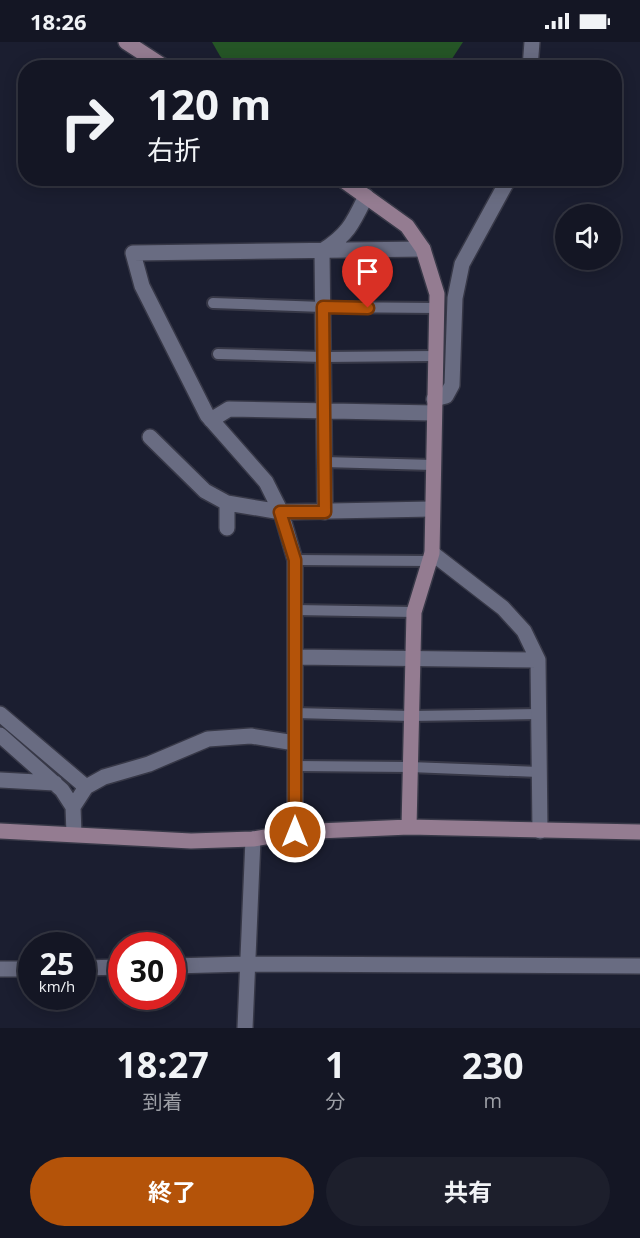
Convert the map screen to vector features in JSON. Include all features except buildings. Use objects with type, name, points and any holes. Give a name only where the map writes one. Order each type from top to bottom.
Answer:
[{"type":"street","points":[[126,42],[154,60]]},
{"type":"street","points":[[531,60],[532,42]]},
{"type":"street","points":[[352,186],[407,226],[423,249],[437,294],[431,557],[414,612],[409,827]]},
{"type":"street","points":[[211,420],[229,409],[324,411],[434,406],[446,396],[452,385],[455,298],[462,264],[505,186]]},
{"type":"street","points":[[322,251],[340,240],[366,196]]},
{"type":"street","points":[[295,832],[295,560],[280,512],[266,482],[207,415],[142,286],[133,253],[423,249]]},
{"type":"street","points":[[322,251],[325,512]]},
{"type":"street","points":[[150,437],[205,491],[227,502],[280,512],[432,509]]},
{"type":"street","points":[[227,502],[227,528]]},
{"type":"street","points":[[431,557],[502,608],[524,631],[538,660],[540,831]]},
{"type":"street","points":[[295,657],[538,660]]},
{"type":"street","points":[[0,714],[86,786]]},
{"type":"street","points":[[0,735],[62,790],[73,807],[74,834]]},
{"type":"street","points":[[73,807],[86,786],[104,777],[149,764],[207,739],[251,736],[295,743]]},
{"type":"street","points":[[0,780],[56,783]]},
{"type":"street","points":[[0,831],[191,841],[253,839],[295,832],[409,827],[640,832]]},
{"type":"street","points":[[245,1028],[253,839]]},
{"type":"street","points":[[186,966],[640,966]]},
{"type":"street","points":[[0,969],[18,969]]},
{"type":"lane","points":[[213,303],[436,308]]},
{"type":"lane","points":[[218,354],[323,357],[435,356]]},
{"type":"lane","points":[[324,462],[433,465]]},
{"type":"lane","points":[[295,560],[431,557]]},
{"type":"lane","points":[[295,610],[414,612]]},
{"type":"lane","points":[[295,713],[411,716],[539,714]]},
{"type":"lane","points":[[295,766],[410,767],[539,772]]},
{"type":"green space","points":[[212,42],[463,42],[451,60],[223,60]]},
{"type":"route","points":[[295,832],[295,560],[280,512],[325,512],[323,307],[368,308]]}]
